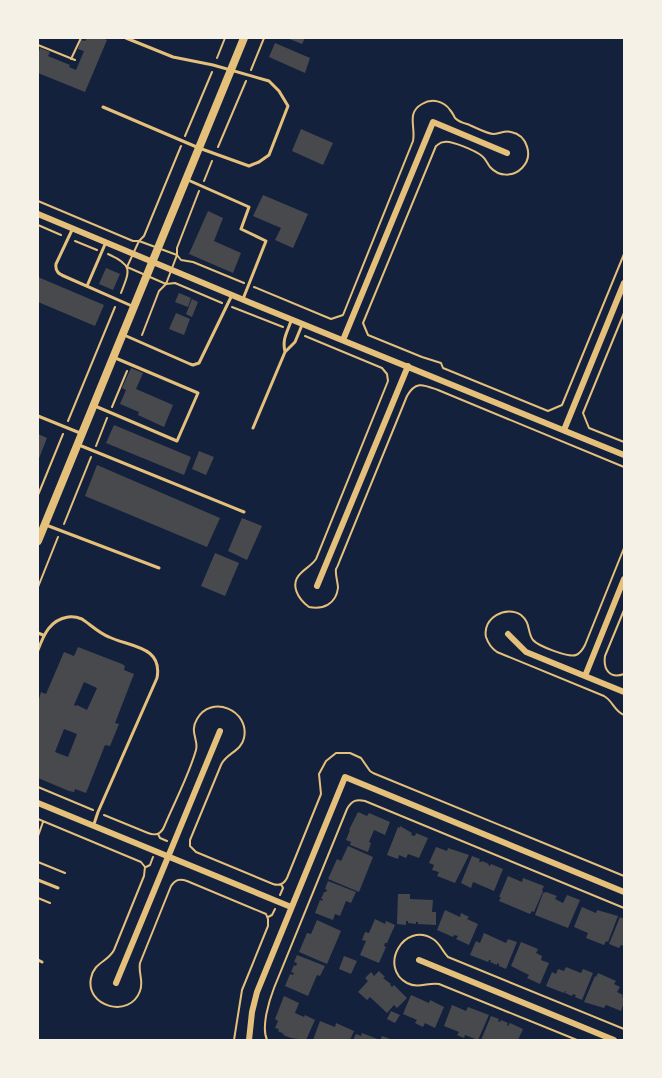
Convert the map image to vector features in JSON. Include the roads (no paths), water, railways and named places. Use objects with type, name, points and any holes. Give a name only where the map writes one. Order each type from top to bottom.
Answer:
[{"type":"main road","points":[[38,541],[244,38]]},
{"type":"street","points":[[343,340],[433,122],[507,153]]},
{"type":"street","points":[[38,214],[624,455]]},
{"type":"street","points":[[564,430],[624,283]]},
{"type":"street","points":[[317,585],[408,366]]},
{"type":"street","points":[[585,676],[624,579]]},
{"type":"street","points":[[508,633],[526,652],[624,692]]},
{"type":"street","points":[[116,983],[220,731]]},
{"type":"street","points":[[249,1041],[257,992],[345,777],[624,892]]},
{"type":"street","points":[[38,803],[291,907]]},
{"type":"street","points":[[418,960],[614,1041]]},
{"type":"lane","points":[[103,107],[199,148],[249,166],[269,155],[288,106],[279,91],[269,81],[173,57],[126,38]]},
{"type":"lane","points":[[186,180],[249,207],[241,229],[266,241],[243,299]]},
{"type":"lane","points":[[73,228],[56,269],[57,272],[134,307]]},
{"type":"lane","points":[[87,286],[106,242]]},
{"type":"lane","points":[[122,334],[190,364],[199,363],[232,295]]},
{"type":"lane","points":[[285,352],[284,343],[292,320]]},
{"type":"lane","points":[[253,428],[285,352],[295,342],[303,324]]},
{"type":"lane","points":[[93,405],[177,441],[198,393],[113,357]]},
{"type":"lane","points":[[38,416],[82,434]]},
{"type":"lane","points":[[77,444],[244,512]]},
{"type":"lane","points":[[44,525],[159,568]]},
{"type":"lane","points":[[38,648],[43,635],[50,626],[59,620],[77,617],[111,638],[145,650],[152,655],[156,663],[157,678],[93,826]]},
{"type":"lane","points":[[38,633],[43,635]]},
{"type":"lane","points":[[38,880],[58,888]]},
{"type":"lane","points":[[38,960],[42,962]]}]
